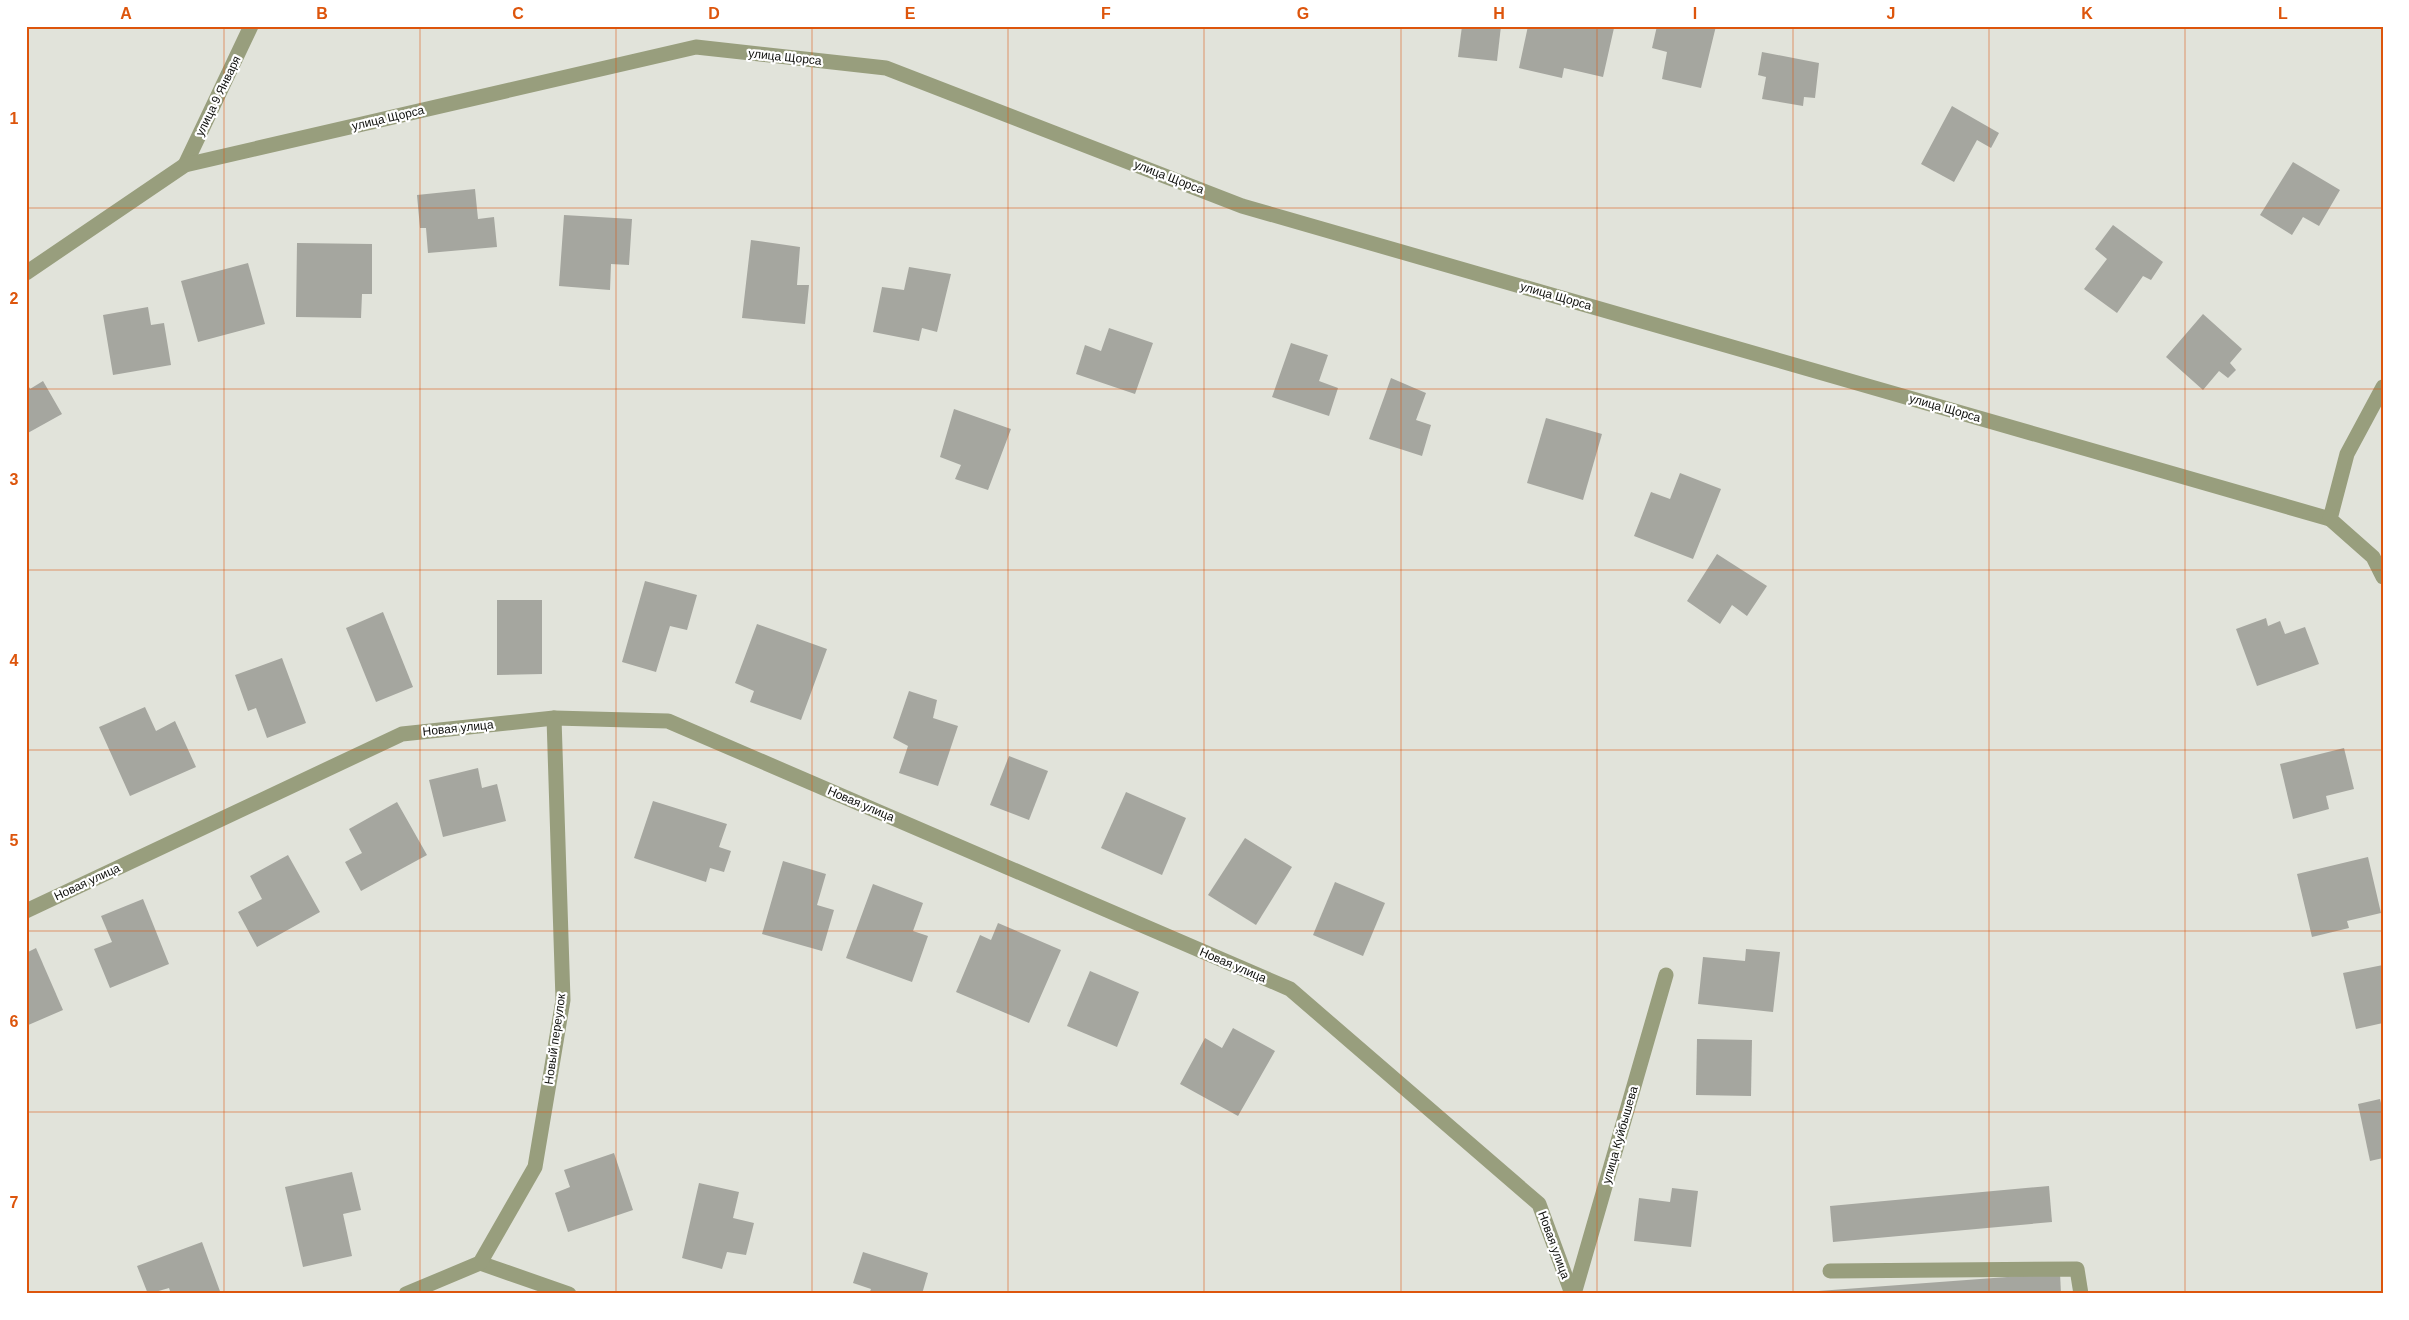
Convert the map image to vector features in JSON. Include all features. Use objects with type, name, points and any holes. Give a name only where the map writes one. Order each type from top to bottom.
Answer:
[{"type":"street","name":"улица 9 Января","points":[[185,165],[251,26]]},
{"type":"street","name":"улица Щорса","points":[[26,273],[185,165],[696,47],[886,68],[1242,206],[2330,519]]},
{"type":"street","points":[[2383,387],[2348,454],[2330,519],[2373,557],[2383,578]]},
{"type":"street","name":"Новая улица","points":[[26,911],[402,734],[554,718],[668,721],[1290,989],[1539,1204],[1573,1294]]},
{"type":"street","name":"Новый переулок","points":[[480,1264],[535,1167],[563,1000],[554,718]]},
{"type":"street","name":"улица Куйбышева","points":[[1573,1294],[1666,975]]},
{"type":"street","points":[[406,1294],[480,1264],[569,1294]]},
{"type":"street","points":[[1830,1271],[2076,1269],[2081,1294]]},
{"type":"building","points":[[1462,26],[1501,26],[1497,61],[1458,57]]},
{"type":"building","points":[[1528,26],[1614,28],[1603,77],[1564,68],[1562,78],[1519,68]]},
{"type":"building","points":[[1657,26],[1716,26],[1701,88],[1662,79],[1667,52],[1652,48]]},
{"type":"building","points":[[1762,52],[1819,63],[1815,98],[1804,97],[1803,106],[1762,99],[1766,77],[1758,75]]},
{"type":"building","points":[[1952,106],[1999,133],[1991,148],[1977,140],[1954,182],[1921,164]]},
{"type":"building","points":[[2293,162],[2340,190],[2319,226],[2303,217],[2292,235],[2260,215]]},
{"type":"building","points":[[475,189],[478,219],[494,217],[497,247],[428,253],[426,228],[420,228],[417,195]]},
{"type":"building","points":[[564,215],[632,219],[629,265],[611,264],[610,290],[559,286]]},
{"type":"building","points":[[2113,225],[2163,262],[2151,280],[2143,276],[2117,313],[2084,289],[2107,259],[2095,249]]},
{"type":"building","points":[[751,240],[800,247],[797,285],[809,285],[805,324],[742,318]]},
{"type":"building","points":[[297,243],[372,244],[372,294],[362,294],[361,318],[296,317]]},
{"type":"building","points":[[248,263],[265,324],[198,342],[181,281]]},
{"type":"building","points":[[909,267],[951,274],[937,332],[922,328],[919,341],[873,332],[882,287],[904,290]]},
{"type":"building","points":[[148,307],[151,325],[164,323],[171,365],[113,375],[103,315]]},
{"type":"building","points":[[2203,314],[2242,349],[2230,363],[2236,370],[2228,378],[2219,371],[2203,390],[2166,357]]},
{"type":"building","points":[[1109,328],[1153,343],[1135,394],[1076,374],[1085,345],[1101,351]]},
{"type":"building","points":[[1291,343],[1328,355],[1319,381],[1338,388],[1329,416],[1272,397]]},
{"type":"building","points":[[1391,378],[1426,393],[1416,420],[1431,425],[1422,456],[1369,439]]},
{"type":"building","points":[[26,381],[30,389],[43,381],[62,414],[26,434]]},
{"type":"building","points":[[954,409],[1011,429],[988,490],[955,479],[961,465],[940,457]]},
{"type":"building","points":[[1546,418],[1602,434],[1583,500],[1527,483]]},
{"type":"building","points":[[1680,473],[1721,489],[1693,559],[1634,536],[1651,492],[1670,499]]},
{"type":"building","points":[[1717,554],[1767,586],[1747,616],[1732,605],[1720,624],[1687,601]]},
{"type":"building","points":[[645,581],[697,595],[687,630],[670,626],[656,672],[622,662]]},
{"type":"building","points":[[497,600],[542,600],[542,674],[497,675]]},
{"type":"building","points":[[383,612],[413,687],[376,702],[346,628]]},
{"type":"building","points":[[2266,618],[2268,626],[2280,621],[2285,634],[2305,627],[2319,664],[2257,686],[2236,629]]},
{"type":"building","points":[[757,624],[827,649],[801,720],[750,702],[754,691],[735,683]]},
{"type":"building","points":[[282,658],[306,723],[267,738],[256,708],[248,711],[235,675]]},
{"type":"building","points":[[909,691],[937,700],[933,718],[958,726],[938,786],[899,773],[908,746],[893,738]]},
{"type":"building","points":[[145,707],[156,731],[175,721],[196,767],[130,796],[99,727]]},
{"type":"building","points":[[2344,748],[2354,789],[2326,796],[2329,809],[2293,819],[2280,764]]},
{"type":"building","points":[[1009,756],[1048,771],[1029,820],[990,805]]},
{"type":"building","points":[[478,768],[482,788],[497,784],[506,821],[443,837],[429,780]]},
{"type":"building","points":[[1126,792],[1186,818],[1162,875],[1101,848]]},
{"type":"building","points":[[653,801],[727,824],[719,847],[731,851],[724,872],[710,868],[706,882],[634,858]]},
{"type":"building","points":[[397,802],[427,855],[361,891],[345,862],[362,853],[349,829]]},
{"type":"building","points":[[1245,838],[1292,867],[1256,925],[1208,895]]},
{"type":"building","points":[[288,855],[320,912],[257,947],[238,912],[262,899],[250,876]]},
{"type":"building","points":[[2368,857],[2381,913],[2347,921],[2349,928],[2312,937],[2297,874]]},
{"type":"building","points":[[783,861],[826,874],[817,905],[834,910],[822,951],[762,934]]},
{"type":"building","points":[[1335,882],[1385,903],[1363,956],[1313,935]]},
{"type":"building","points":[[873,884],[923,903],[913,931],[928,936],[912,982],[846,958]]},
{"type":"building","points":[[143,899],[169,964],[110,988],[94,949],[112,942],[101,916]]},
{"type":"building","points":[[998,923],[1061,950],[1029,1023],[956,992],[980,935],[991,940]]},
{"type":"building","points":[[36,948],[63,1010],[26,1026],[26,953]]},
{"type":"building","points":[[1746,949],[1780,952],[1773,1012],[1698,1004],[1703,957],[1745,961]]},
{"type":"building","points":[[2383,965],[2383,1023],[2356,1029],[2343,973]]},
{"type":"building","points":[[1090,971],[1139,992],[1117,1047],[1067,1026]]},
{"type":"building","points":[[1233,1028],[1275,1051],[1238,1116],[1180,1084],[1205,1038],[1222,1048]]},
{"type":"building","points":[[1697,1039],[1752,1040],[1751,1096],[1696,1095]]},
{"type":"building","points":[[2380,1099],[2383,1111],[2383,1158],[2370,1161],[2358,1104]]},
{"type":"building","points":[[614,1153],[633,1210],[568,1232],[555,1193],[570,1187],[564,1170]]},
{"type":"building","points":[[352,1172],[361,1210],[343,1214],[352,1256],[303,1267],[285,1187]]},
{"type":"building","points":[[699,1183],[739,1192],[733,1218],[754,1223],[746,1255],[727,1252],[722,1269],[682,1258]]},
{"type":"building","points":[[2049,1186],[2052,1222],[1833,1242],[1830,1206]]},
{"type":"building","points":[[1672,1188],[1698,1191],[1691,1247],[1634,1241],[1639,1198],[1670,1202]]},
{"type":"building","points":[[202,1242],[221,1294],[171,1294],[169,1288],[148,1294],[137,1266]]},
{"type":"building","points":[[863,1252],[928,1273],[922,1294],[869,1294],[871,1289],[853,1283]]},
{"type":"building","points":[[2060,1273],[2061,1294],[1805,1294],[1805,1292]]}]
